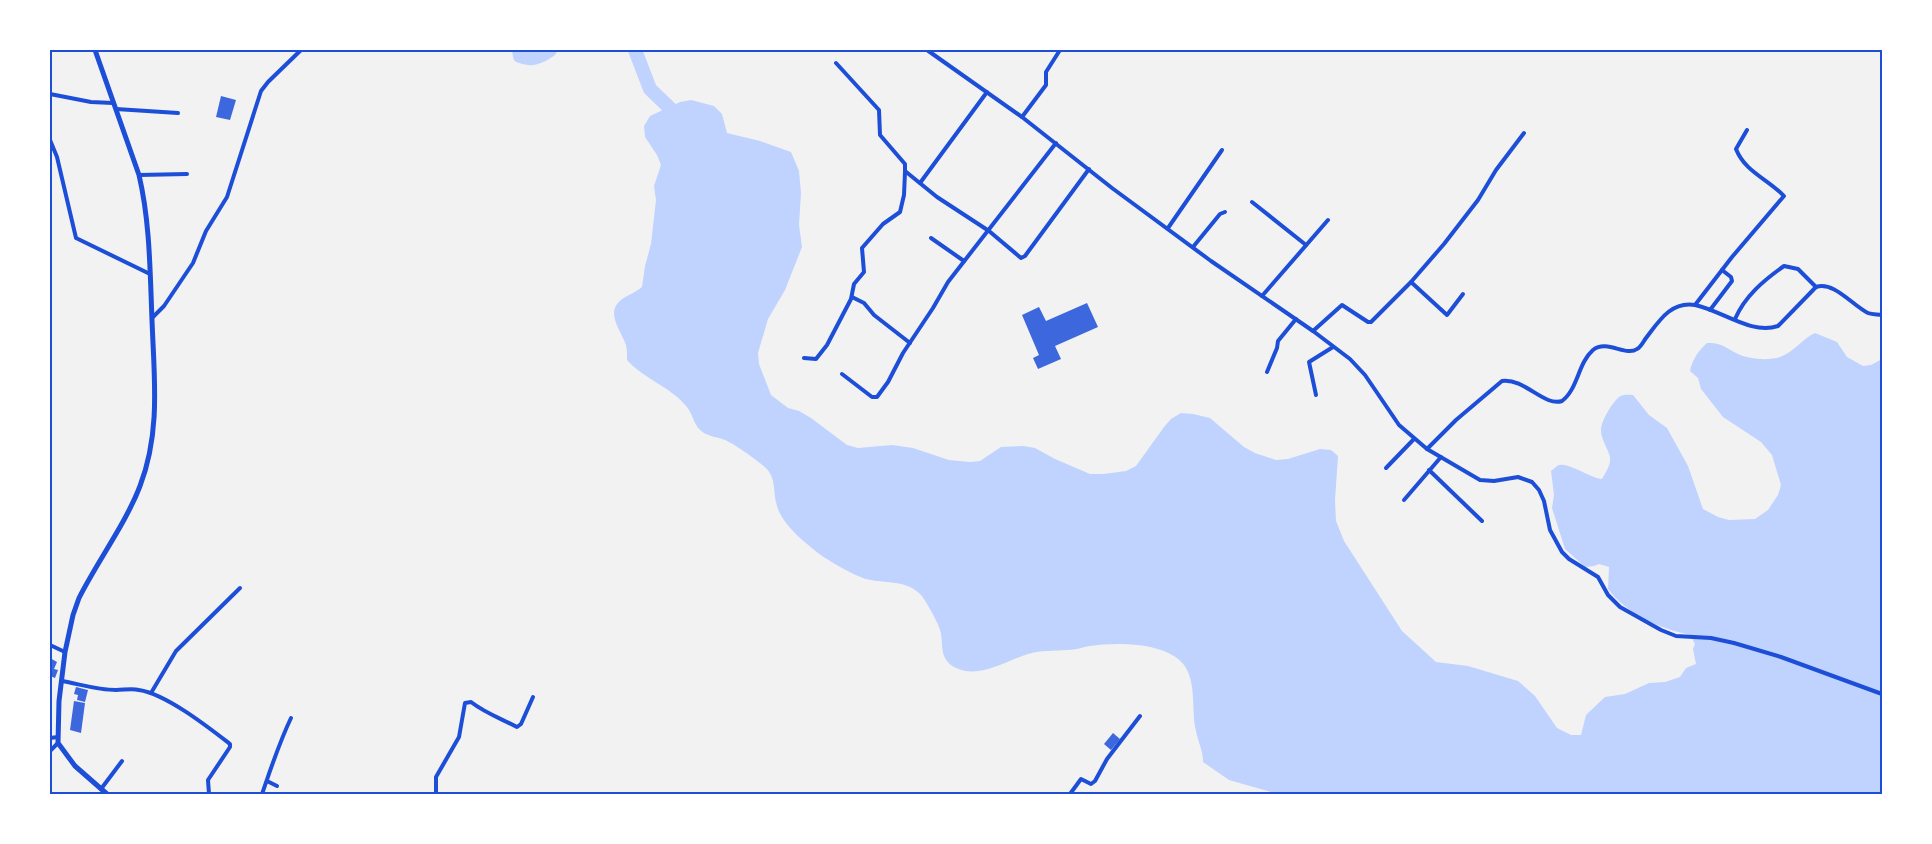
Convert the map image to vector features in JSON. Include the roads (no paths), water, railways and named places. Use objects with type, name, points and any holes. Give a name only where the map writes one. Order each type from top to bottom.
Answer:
[{"type":"main road","points":[[96,50],[139,175],[147,218],[156,406],[148,460],[140,487],[79,598],[73,615],[61,681],[58,740],[75,766],[107,795]]},
{"type":"street","points":[[152,318],[164,306],[193,263],[206,231],[227,197],[261,91],[268,81],[301,50]]},
{"type":"street","points":[[927,50],[1022,117],[1192,247],[1333,346],[1358,367],[1392,416],[1427,449],[1480,480],[1494,481],[1518,477],[1528,479],[1539,490],[1555,543],[1569,559],[1598,577],[1608,595],[1620,608],[1676,636],[1734,643],[1781,657],[1882,694]]},
{"type":"street","points":[[1022,117],[1046,85],[1046,72],[1060,50]]},
{"type":"street","points":[[804,358],[813,360],[827,345],[852,297],[854,284],[864,272],[862,248],[883,224],[900,212],[904,195],[905,164],[881,136],[879,110],[836,63]]},
{"type":"street","points":[[920,183],[987,92]]},
{"type":"street","points":[[50,94],[114,106],[178,113]]},
{"type":"street","points":[[1695,305],[1784,196],[1743,165],[1739,158],[1736,149],[1747,130]]},
{"type":"street","points":[[1313,331],[1342,305],[1371,322],[1411,282],[1443,244],[1478,200],[1496,170],[1524,133]]},
{"type":"street","points":[[50,140],[54,147],[76,238],[151,275]]},
{"type":"street","points":[[842,375],[875,398],[888,382],[948,282],[1056,143]]},
{"type":"street","points":[[1168,228],[1222,150]]},
{"type":"street","points":[[905,171],[1023,258],[1089,169]]},
{"type":"street","points":[[139,175],[187,174]]},
{"type":"street","points":[[1252,202],[1306,245]]},
{"type":"street","points":[[1192,247],[1220,214],[1226,212]]},
{"type":"street","points":[[1262,296],[1328,220]]},
{"type":"street","points":[[931,238],[964,261]]},
{"type":"street","points":[[1735,319],[1741,305],[1748,297],[1784,266],[1798,269],[1816,287]]},
{"type":"street","points":[[1710,310],[1732,282],[1731,277],[1722,270]]},
{"type":"street","points":[[1411,282],[1447,315],[1463,294]]},
{"type":"street","points":[[1427,449],[1455,420],[1502,381],[1517,382],[1552,402],[1562,401],[1570,392],[1587,358],[1596,348],[1607,346],[1634,351],[1673,307],[1695,305],[1762,329],[1778,326],[1816,287],[1826,286],[1866,312],[1882,315]]},
{"type":"street","points":[[852,297],[864,303],[874,315],[910,343]]},
{"type":"street","points":[[1266,372],[1278,341],[1296,319]]},
{"type":"street","points":[[1316,395],[1309,362],[1333,346]]},
{"type":"street","points":[[1386,468],[1414,439]]},
{"type":"street","points":[[1404,500],[1441,457]]},
{"type":"street","points":[[1429,470],[1482,521]]},
{"type":"street","points":[[151,693],[176,651],[240,588]]},
{"type":"street","points":[[50,645],[65,652]]},
{"type":"street","points":[[61,681],[151,693],[230,744],[208,780],[209,795]]},
{"type":"street","points":[[436,795],[436,777],[459,737],[465,703],[471,702],[517,727],[521,724],[533,697]]},
{"type":"street","points":[[1070,795],[1081,778],[1091,784],[1095,781],[1107,759],[1140,716]]},
{"type":"street","points":[[262,795],[275,754],[291,718]]},
{"type":"street","points":[[50,738],[58,740],[50,751]]},
{"type":"street","points":[[100,790],[122,761]]},
{"type":"street","points":[[267,781],[277,786]]},
{"type":"water","points":[[691,100],[714,106],[722,114],[727,133],[791,152],[799,171],[801,193],[799,225],[802,247],[785,290],[768,319],[758,353],[759,364],[771,395],[788,408],[811,418],[847,445],[858,448],[892,445],[913,448],[949,460],[970,462],[980,461],[1001,447],[1023,446],[1035,448],[1090,474],[1126,471],[1136,466],[1164,427],[1181,413],[1210,418],[1244,447],[1276,460],[1288,459],[1320,449],[1331,450],[1338,456],[1336,521],[1344,541],[1402,631],[1436,662],[1468,666],[1518,681],[1535,696],[1557,728],[1571,735],[1581,735],[1586,715],[1605,697],[1625,694],[1649,683],[1665,682],[1680,677],[1686,668],[1696,664],[1693,649],[1695,644],[1690,635],[1667,629],[1645,619],[1616,598],[1608,589],[1609,567],[1599,564],[1585,567],[1565,549],[1552,508],[1554,495],[1551,471],[1558,465],[1563,465],[1602,479],[1610,460],[1601,434],[1603,422],[1619,397],[1633,395],[1649,415],[1667,428],[1688,466],[1703,509],[1729,520],[1755,519],[1768,510],[1778,495],[1781,485],[1772,455],[1761,442],[1723,417],[1701,389],[1698,378],[1690,371],[1699,352],[1707,343],[1712,343],[1720,344],[1748,357],[1775,358],[1790,352],[1815,333],[1837,342],[1847,357],[1863,366],[1871,365],[1882,359],[1882,794],[1278,794],[1229,780],[1203,762],[1195,723],[1191,680],[1184,665],[1176,657],[1166,652],[1140,645],[1101,645],[1033,653],[982,670],[963,670],[954,667],[943,654],[941,632],[921,595],[909,586],[861,577],[841,568],[818,553],[792,530],[782,517],[776,502],[773,480],[766,468],[729,442],[700,430],[681,400],[641,373],[627,360],[626,345],[616,322],[614,310],[621,300],[642,287],[651,244],[656,200],[654,186],[661,165],[645,137],[644,126],[650,116],[680,102]]},
{"type":"waterway","points":[[519,50],[520,56],[528,58],[539,56],[550,50]]},
{"type":"waterway","points":[[635,50],[650,89],[677,115],[679,120]]}]
